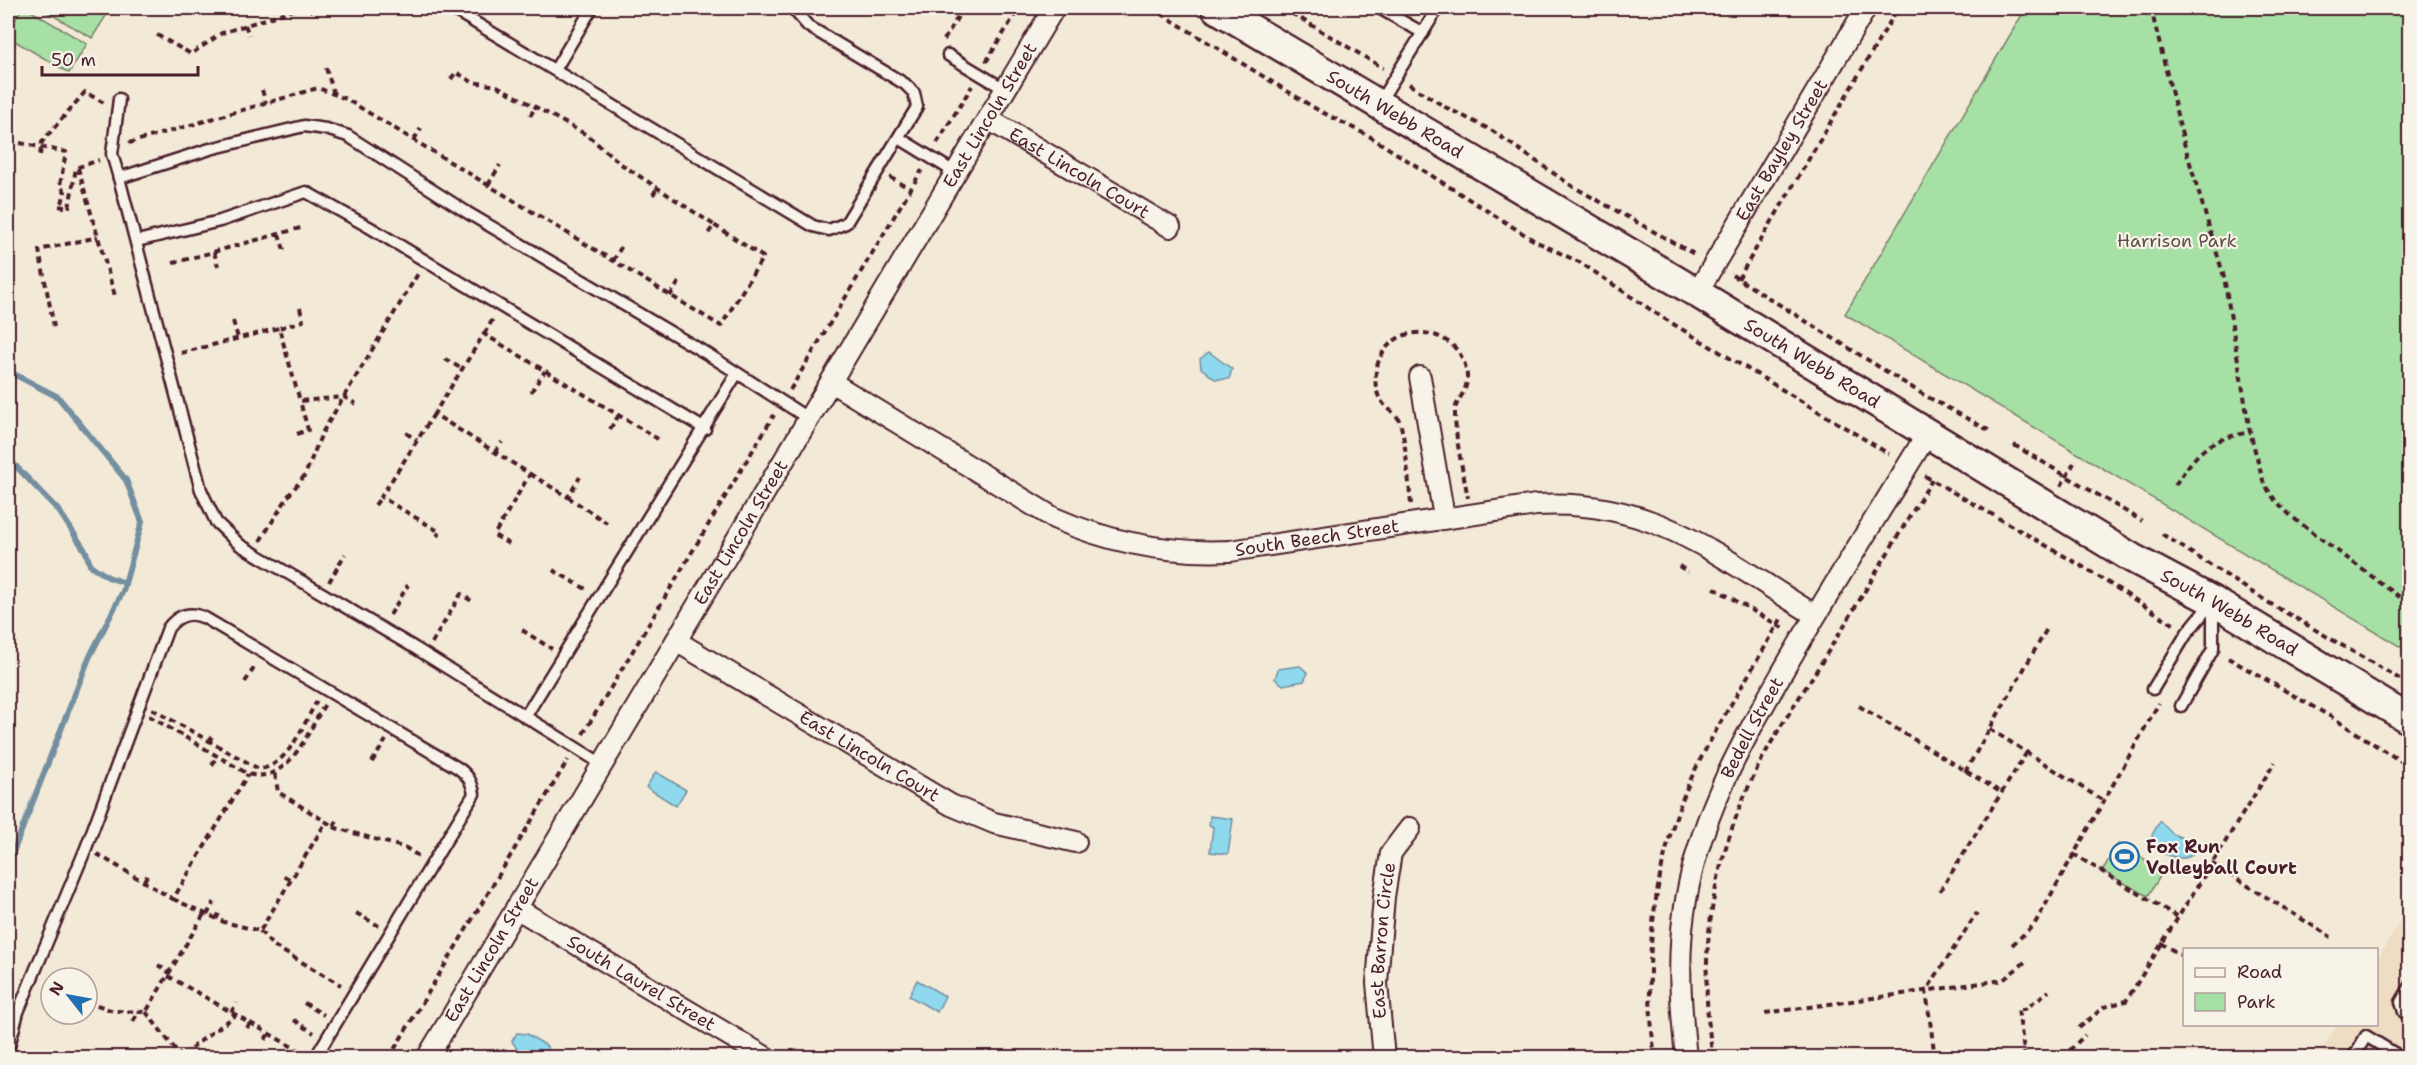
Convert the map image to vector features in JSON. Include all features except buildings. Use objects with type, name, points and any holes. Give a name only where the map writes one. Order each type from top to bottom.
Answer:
[{"type":"main road","name":"South Webb Road","points":[[1216,8],[1697,292],[2132,558],[2213,601],[2409,720]]},
{"type":"street","name":"East Lincoln Street","points":[[427,1058],[1054,8]]},
{"type":"street","name":"East Bayley Street","points":[[1697,292],[1866,8]]},
{"type":"street","name":"East Lincoln Court","points":[[988,120],[1170,227]]},
{"type":"street","points":[[1420,377],[1444,517]]},
{"type":"street","name":"South Beech Street","points":[[831,382],[1054,518],[1081,530],[1138,546],[1187,552],[1230,551],[1444,517],[1561,503],[1594,506],[1634,514],[1699,543],[1815,615]]},
{"type":"street","name":"Bedell Street","points":[[1686,1058],[1679,987],[1680,949],[1685,904],[1710,810],[1737,752],[1815,615],[1927,434]]},
{"type":"street","name":"East Lincoln Court","points":[[676,640],[951,805],[994,823],[1077,842]]},
{"type":"street","name":"East Barron Circle","points":[[1384,1058],[1377,983],[1384,897],[1391,853],[1410,828]]},
{"type":"street","name":"South Laurel Street","points":[[516,908],[766,1058]]},
{"type":"lane","points":[[452,8],[821,229],[838,228],[846,223],[917,106],[914,93],[905,84],[808,26],[795,10],[797,8]]},
{"type":"lane","points":[[555,70],[592,8]]},
{"type":"lane","points":[[1380,8],[1423,33]]},
{"type":"lane","points":[[1378,105],[1438,8]]},
{"type":"lane","points":[[948,55],[1006,90]]},
{"type":"lane","points":[[119,99],[112,154],[207,507],[227,535],[253,553],[382,628],[602,764]]},
{"type":"lane","points":[[119,178],[210,149],[304,126],[338,132],[348,136],[468,213],[709,355],[736,375],[809,419]]},
{"type":"lane","points":[[899,138],[956,173]]},
{"type":"lane","points":[[137,241],[220,220],[306,192],[705,429]]},
{"type":"lane","points":[[525,717],[705,429],[736,375]]},
{"type":"lane","points":[[2153,689],[2187,633],[2213,601]]},
{"type":"lane","points":[[2181,706],[2214,650],[2213,601]]},
{"type":"lane","points":[[8,1050],[18,1012],[86,848],[168,628],[178,618],[192,614],[206,618],[465,773],[473,786],[474,794],[313,1058]]},
{"type":"lane","points":[[2409,987],[2401,1002],[2404,1012],[2409,1017]]},
{"type":"lane","points":[[2354,1058],[2366,1036],[2402,1058]]},
{"type":"path","points":[[157,35],[191,54],[222,33],[298,8]]},
{"type":"path","points":[[941,45],[963,8]]},
{"type":"path","points":[[985,62],[1018,8]]},
{"type":"path","points":[[1152,8],[1318,110],[1369,136],[1535,241],[1581,263],[1659,316],[1889,454]]},
{"type":"path","points":[[1283,8],[1383,68]]},
{"type":"path","points":[[1738,279],[1898,8]]},
{"type":"path","points":[[2153,8],[2153,17],[2184,143],[2224,277],[2250,432],[2264,484],[2275,500],[2292,517],[2409,602]]},
{"type":"path","points":[[245,25],[249,35]]},
{"type":"path","points":[[326,68],[334,94]]},
{"type":"path","points":[[452,79],[456,72],[472,82],[497,86],[599,143],[621,164],[763,257],[721,326]]},
{"type":"path","points":[[1407,83],[1445,107],[1491,130],[1572,186],[1694,254]]},
{"type":"path","points":[[935,147],[973,84]]},
{"type":"path","points":[[262,90],[266,103]]},
{"type":"path","points":[[40,155],[42,142],[85,92],[104,104],[103,115]]},
{"type":"path","points":[[530,116],[535,108]]},
{"type":"path","points":[[414,141],[421,128]]},
{"type":"path","points":[[20,143],[66,152],[60,185],[65,192],[60,206],[69,208],[78,168]]},
{"type":"path","points":[[78,168],[100,160],[100,149]]},
{"type":"path","points":[[488,185],[500,165]]},
{"type":"path","points":[[789,391],[924,166]]},
{"type":"path","points":[[78,168],[115,296]]},
{"type":"path","points":[[879,170],[910,189]]},
{"type":"path","points":[[653,195],[657,188]]},
{"type":"path","points":[[708,234],[714,225]]},
{"type":"path","points":[[173,263],[304,227]]},
{"type":"path","points":[[279,233],[285,253]]},
{"type":"path","points":[[54,327],[39,250],[98,237]]},
{"type":"path","points":[[613,261],[623,244]]},
{"type":"path","points":[[214,251],[218,266]]},
{"type":"path","points":[[253,553],[289,495],[305,476],[322,434],[425,261]]},
{"type":"path","points":[[1732,275],[1924,395],[1992,432]]},
{"type":"path","points":[[670,296],[679,282]]},
{"type":"path","points":[[167,357],[303,321],[300,308]]},
{"type":"path","points":[[232,321],[238,338]]},
{"type":"path","points":[[279,328],[308,430],[297,434]]},
{"type":"path","points":[[375,505],[484,334],[658,439]]},
{"type":"path","points":[[445,358],[462,369]]},
{"type":"path","points":[[531,392],[545,371]]},
{"type":"path","points":[[300,401],[344,397],[356,404]]},
{"type":"path","points":[[434,414],[607,523]]},
{"type":"path","points":[[610,429],[618,415]]},
{"type":"path","points":[[581,737],[774,415]]},
{"type":"path","points":[[2175,485],[2204,447],[2227,436],[2250,432]]},
{"type":"path","points":[[406,433],[417,440]]},
{"type":"path","points":[[495,452],[502,442]]},
{"type":"path","points":[[2014,445],[2142,521]]},
{"type":"path","points":[[2061,486],[2074,463]]},
{"type":"path","points":[[509,544],[494,535],[530,474]]},
{"type":"path","points":[[1925,476],[2031,537],[2178,627]]},
{"type":"path","points":[[568,497],[580,477]]},
{"type":"path","points":[[1713,1058],[1706,992],[1707,955],[1709,923],[1722,854],[1754,775],[1932,480]]},
{"type":"path","points":[[1410,495],[1421,493]]},
{"type":"path","points":[[381,497],[440,532],[437,536]]},
{"type":"path","points":[[2031,537],[2036,528]]},
{"type":"path","points":[[2162,534],[2266,601],[2409,685]]},
{"type":"path","points":[[322,593],[345,554]]},
{"type":"path","points":[[1679,566],[1688,572]]},
{"type":"path","points":[[553,570],[600,597]]},
{"type":"path","points":[[382,628],[408,585]]},
{"type":"path","points":[[1714,588],[1787,630]]},
{"type":"path","points":[[425,654],[461,594],[473,602]]},
{"type":"path","points":[[1965,772],[2048,627]]},
{"type":"path","points":[[522,630],[563,656]]},
{"type":"path","points":[[1816,649],[1826,656]]},
{"type":"path","points":[[2228,658],[2333,718],[2409,767]]},
{"type":"path","points":[[139,707],[209,742],[249,766],[259,769],[271,767],[282,758],[328,691]]},
{"type":"path","points":[[139,707],[248,774],[261,777],[275,774],[287,764],[328,691]]},
{"type":"path","points":[[2012,945],[2034,925],[2102,801],[2164,695]]},
{"type":"path","points":[[1859,706],[2002,793]]},
{"type":"path","points":[[372,762],[392,729]]},
{"type":"path","points":[[1990,729],[2102,801]]},
{"type":"path","points":[[209,742],[212,736]]},
{"type":"path","points":[[1940,891],[2027,752]]},
{"type":"path","points":[[212,765],[218,756]]},
{"type":"path","points":[[390,1058],[569,759]]},
{"type":"path","points":[[2079,1028],[2104,1007],[2126,1001],[2274,762]]},
{"type":"path","points":[[173,899],[248,774]]},
{"type":"path","points":[[275,774],[278,792],[326,822],[405,848],[432,864]]},
{"type":"path","points":[[334,826],[339,817]]},
{"type":"path","points":[[260,931],[326,822]]},
{"type":"path","points":[[86,848],[173,899],[206,915],[260,931],[271,946],[354,993]]},
{"type":"path","points":[[2073,854],[2178,917]]},
{"type":"path","points":[[2211,863],[2331,937]]},
{"type":"path","points":[[144,881],[148,874]]},
{"type":"path","points":[[284,876],[291,880]]},
{"type":"path","points":[[146,1012],[214,902]]},
{"type":"path","points":[[216,919],[221,910]]},
{"type":"path","points":[[356,913],[390,933]]},
{"type":"path","points":[[1935,1058],[1926,991],[1977,913]]},
{"type":"path","points":[[2161,943],[2183,956]]},
{"type":"path","points":[[1765,1013],[2003,980],[2025,962]]},
{"type":"path","points":[[158,965],[233,1013],[313,1058]]},
{"type":"path","points":[[2025,1058],[2018,1009],[2025,1009],[2049,991]]},
{"type":"path","points":[[146,1012],[184,1058],[195,1045],[233,1013],[237,1003]]},
{"type":"path","points":[[304,1003],[336,1022]]},
{"type":"path","points":[[99,1006],[113,1011],[146,1012]]},
{"type":"path","points":[[133,1021],[139,1012]]},
{"type":"path","points":[[294,1020],[326,1040]]},
{"type":"path","points":[[247,1028],[250,1023]]},
{"type":"path","points":[[265,1040],[269,1033]]},
{"type":"path","points":[[2062,1058],[2085,1035]]},
{"type":"shaded area","points":[[2409,906],[2409,1057],[2317,1058],[2336,1026],[2378,1026],[2378,958]]},
{"type":"green space","points":[[22,8],[26,8],[87,44],[69,73],[8,37],[8,32]]},
{"type":"green space","points":[[40,8],[111,8],[92,38]]},
{"type":"green space","name":"Harrison Park","points":[[2026,8],[2409,8],[2409,652],[1845,314]]},
{"type":"green space","name":"Fox Run Volleyball Court","points":[[2118,844],[2164,870],[2148,896],[2102,871]]},
{"type":"water","points":[[1209,352],[1232,369],[1229,379],[1215,379],[1201,368],[1200,359]]},
{"type":"water","points":[[1300,666],[1308,673],[1304,681],[1283,685],[1275,679],[1278,669]]},
{"type":"water","points":[[656,772],[686,790],[676,806],[646,787]]},
{"type":"water","points":[[1210,816],[1233,819],[1228,854],[1210,852],[1213,827],[1209,825]]},
{"type":"water","points":[[2160,821],[2173,834],[2192,842],[2194,850],[2192,855],[2173,857],[2157,847],[2152,835]]},
{"type":"water","points":[[917,980],[945,996],[937,1012],[909,996]]},
{"type":"water","points":[[517,1033],[527,1034],[547,1046],[549,1053],[546,1057],[531,1057],[517,1049],[512,1041]]},
{"type":"waterway","points":[[8,371],[58,397],[126,480],[142,522],[123,591],[89,658],[8,865]]},
{"type":"waterway","points":[[8,458],[59,511],[86,552],[90,565],[108,577],[125,583]]},
{"type":"place","name":"Fox Run Volleyball Court","points":[[2125,857]]}]
